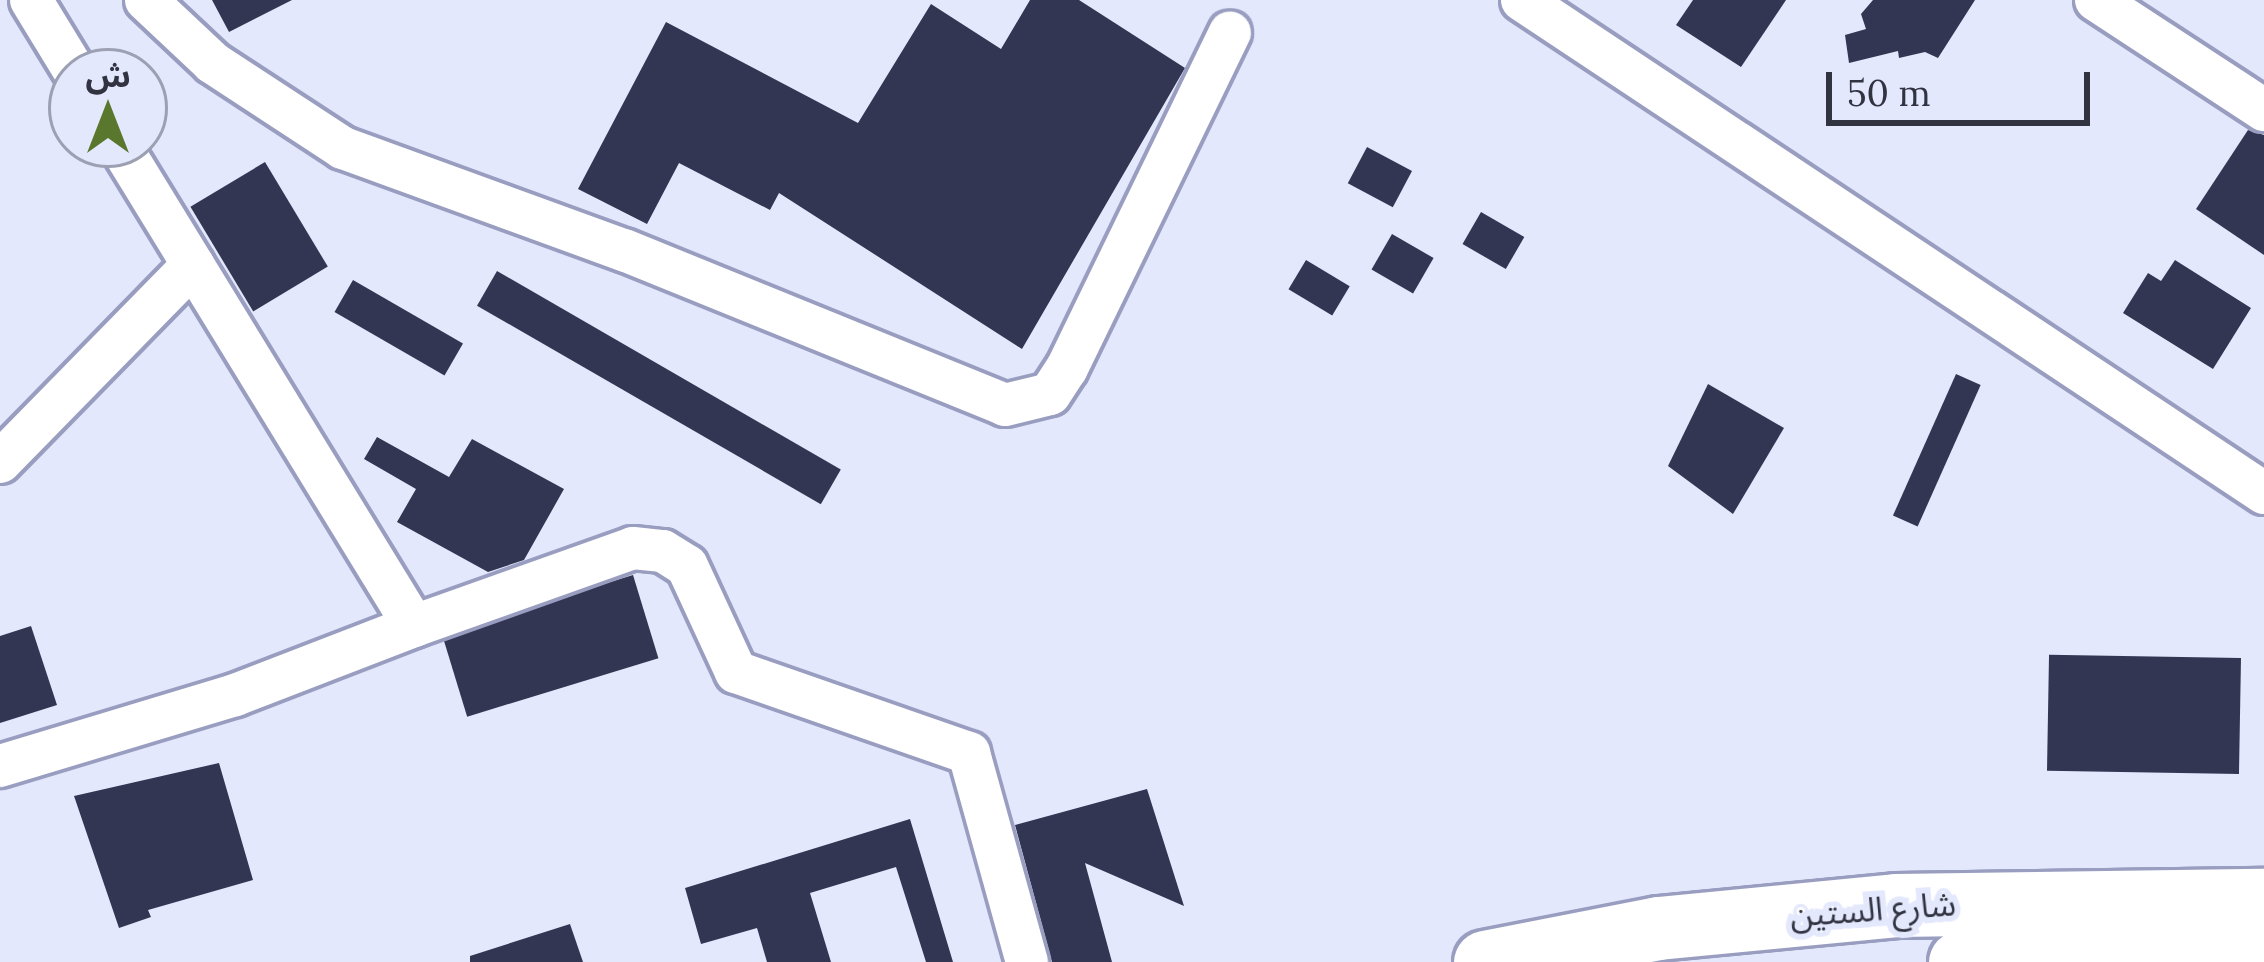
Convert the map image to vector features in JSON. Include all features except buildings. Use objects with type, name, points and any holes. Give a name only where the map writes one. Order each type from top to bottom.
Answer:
[{"type":"highway","name":"شارع الستين","points":[[1485,962],[1658,928],[1895,905],[2264,901]]},
{"type":"highway","name":"شارع الستين","points":[[1960,962],[2264,957]]},
{"type":"street","points":[[146,0],[213,63],[343,148],[624,250],[1005,405],[1050,394],[1067,368],[1230,34]]},
{"type":"street","points":[[1522,0],[2264,493]]},
{"type":"street","points":[[2096,0],[2264,110]]},
{"type":"street","points":[[48,6],[65,48]]},
{"type":"street","points":[[134,168],[414,626]]},
{"type":"street","points":[[0,462],[194,266]]},
{"type":"street","points":[[0,766],[235,694],[633,548],[663,551],[687,566],[736,672],[969,753],[1027,962]]}]
